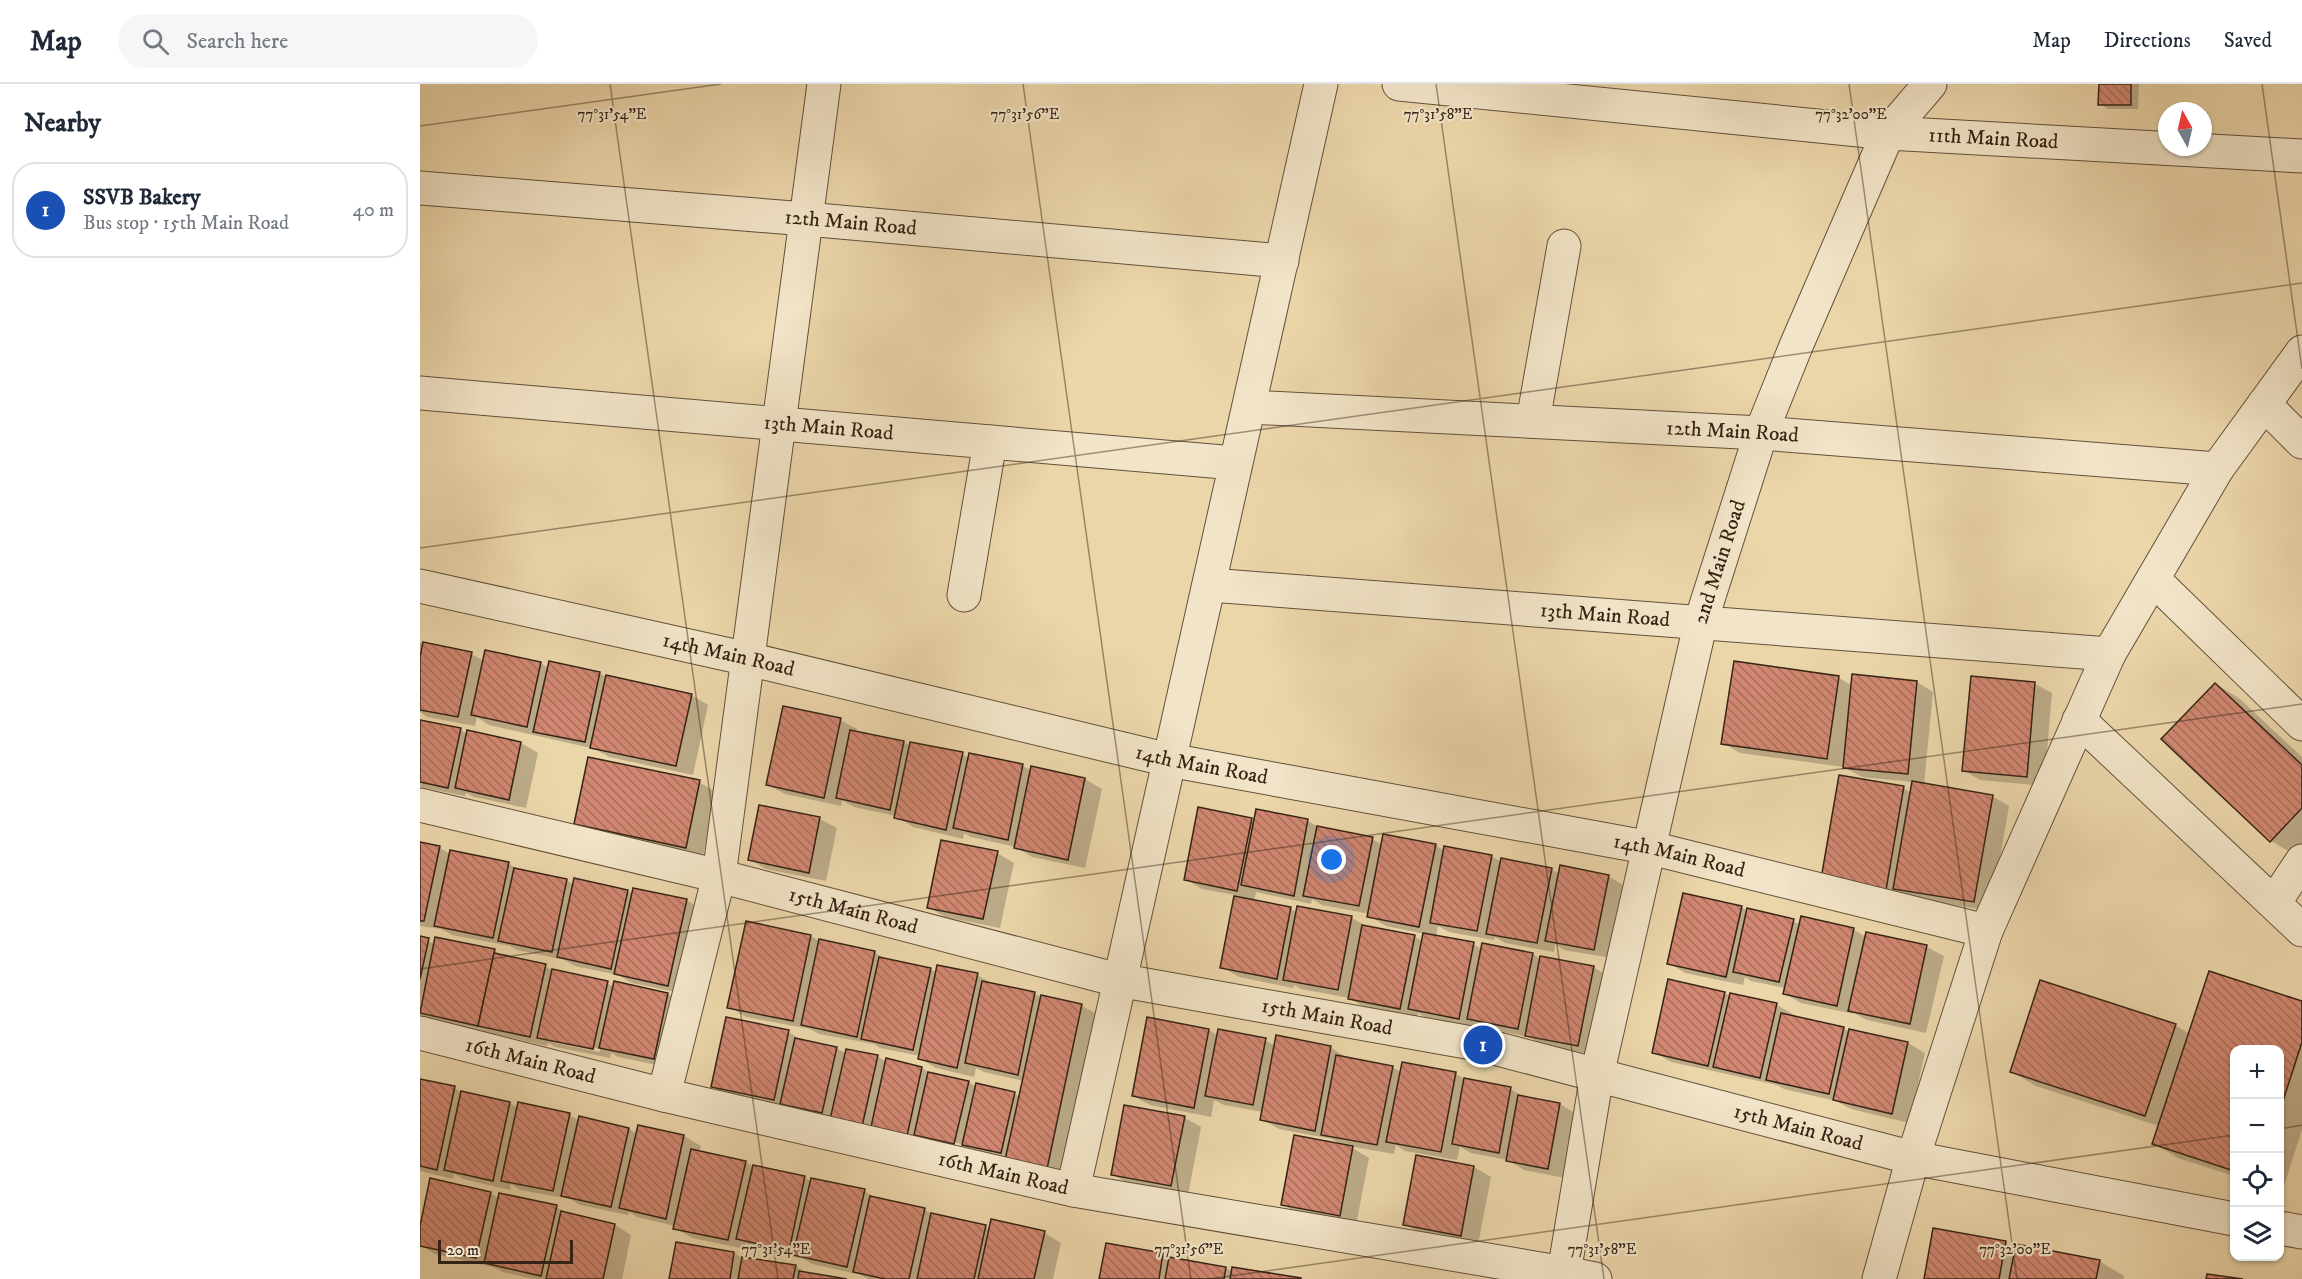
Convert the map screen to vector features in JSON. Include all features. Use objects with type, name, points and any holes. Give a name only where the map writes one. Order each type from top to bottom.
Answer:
[{"type":"street","points":[[664,1095],[718,876],[824,84]]},
{"type":"street","points":[[1073,1190],[1118,980],[1210,585],[1235,463],[1321,84]]},
{"type":"street","name":"11th Main Road","points":[[1399,84],[1888,133],[2302,156]]},
{"type":"street","name":"2nd Main Road","points":[[1574,1277],[1597,1075],[1651,848],[1701,621],[1761,433],[1888,133],[1930,84]]},
{"type":"street","name":"12th Main Road","points":[[420,188],[1282,261]]},
{"type":"street","points":[[1533,421],[1564,246]]},
{"type":"street","points":[[1879,1279],[1913,1158],[1986,931],[2109,654],[2217,469],[2302,352]]},
{"type":"street","name":"13th Main Road","points":[[420,393],[1235,463]]},
{"type":"street","points":[[2264,404],[2302,442]]},
{"type":"street","name":"12th Main Road","points":[[1249,407],[1761,433],[2217,469]]},
{"type":"street","points":[[964,595],[990,442]]},
{"type":"street","points":[[2153,579],[2302,724]]},
{"type":"street","name":"13th Main Road","points":[[1210,585],[2109,654]]},
{"type":"street","name":"14th Main Road","points":[[420,586],[748,659],[1169,760],[1651,848],[1986,931]]},
{"type":"street","points":[[2079,720],[2302,930]]},
{"type":"street","name":"15th Main Road","points":[[420,805],[718,876],[1118,980],[1484,1045],[1913,1158],[2230,1218]]},
{"type":"street","points":[[2274,903],[2302,861]]},
{"type":"street","name":"16th Main Road","points":[[420,1033],[664,1095],[1073,1190],[1574,1277]]},
{"type":"street","points":[[2284,1229],[2302,1232]]},
{"type":"building","points":[[2099,84],[2131,84],[2131,105],[2098,105]]},
{"type":"building","points":[[423,642],[472,652],[458,717],[420,710],[420,657]]},
{"type":"building","points":[[485,650],[541,662],[527,727],[471,715]]},
{"type":"building","points":[[549,661],[600,672],[585,742],[533,732]]},
{"type":"building","points":[[1734,661],[1839,676],[1827,759],[1721,744]]},
{"type":"building","points":[[1852,674],[1917,681],[1908,774],[1843,768]]},
{"type":"building","points":[[606,675],[692,694],[676,766],[590,748]]},
{"type":"building","points":[[1971,676],[2035,682],[2027,777],[1962,771]]},
{"type":"building","points":[[2215,683],[2302,765],[2302,808],[2270,842],[2161,739]]},
{"type":"building","points":[[783,706],[841,718],[824,798],[766,785]]},
{"type":"building","points":[[420,720],[461,728],[448,788],[420,782]]},
{"type":"building","points":[[467,730],[521,742],[509,800],[455,788]]},
{"type":"building","points":[[850,730],[904,741],[890,810],[836,798]]},
{"type":"building","points":[[910,742],[963,752],[946,830],[894,818]]},
{"type":"building","points":[[969,753],[1023,764],[1008,840],[953,828]]},
{"type":"building","points":[[588,757],[700,780],[686,848],[574,824]]},
{"type":"building","points":[[1031,766],[1085,778],[1068,860],[1014,848]]},
{"type":"building","points":[[1839,775],[1904,786],[1886,890],[1821,879]]},
{"type":"building","points":[[1912,781],[1993,795],[1974,902],[1893,889]]},
{"type":"building","points":[[759,805],[820,817],[809,873],[748,860]]},
{"type":"building","points":[[1198,807],[1252,818],[1237,891],[1184,880]]},
{"type":"building","points":[[1256,809],[1308,819],[1294,896],[1241,885]]},
{"type":"building","points":[[1317,826],[1373,837],[1359,906],[1303,896]]},
{"type":"building","points":[[1383,834],[1436,844],[1419,927],[1367,917]]},
{"type":"building","points":[[941,840],[998,851],[983,919],[927,908]]},
{"type":"building","points":[[420,842],[440,846],[424,921],[420,921]]},
{"type":"building","points":[[1444,846],[1492,855],[1477,931],[1430,923]]},
{"type":"building","points":[[450,850],[509,862],[493,938],[434,926]]},
{"type":"building","points":[[1501,858],[1552,868],[1537,943],[1486,934]]},
{"type":"building","points":[[1560,865],[1609,875],[1594,950],[1545,941]]},
{"type":"building","points":[[514,868],[567,879],[552,952],[498,941]]},
{"type":"building","points":[[574,878],[628,890],[611,969],[557,957]]},
{"type":"building","points":[[633,888],[687,899],[668,986],[614,974]]},
{"type":"building","points":[[1683,893],[1742,906],[1726,977],[1667,964]]},
{"type":"building","points":[[1234,896],[1291,907],[1277,979],[1220,968]]},
{"type":"building","points":[[1297,906],[1352,916],[1338,990],[1283,980]]},
{"type":"building","points":[[1747,908],[1794,919],[1779,982],[1733,972]]},
{"type":"building","points":[[1801,916],[1854,928],[1837,1006],[1783,994]]},
{"type":"building","points":[[746,921],[811,935],[793,1021],[727,1008]]},
{"type":"building","points":[[1362,925],[1415,935],[1400,1009],[1348,999]]},
{"type":"building","points":[[1866,932],[1927,945],[1910,1024],[1848,1011]]},
{"type":"building","points":[[1423,933],[1474,942],[1459,1019],[1408,1009]]},
{"type":"building","points":[[420,936],[429,938],[420,979]]},
{"type":"building","points":[[435,937],[495,949],[478,1026],[420,1013]]},
{"type":"building","points":[[819,939],[875,951],[857,1037],[801,1025]]},
{"type":"building","points":[[1482,943],[1533,953],[1518,1029],[1467,1019]]},
{"type":"building","points":[[494,953],[546,964],[530,1037],[478,1026]]},
{"type":"building","points":[[1540,956],[1594,966],[1578,1046],[1525,1036]]},
{"type":"building","points":[[879,957],[931,968],[913,1050],[861,1039]]},
{"type":"building","points":[[937,965],[978,973],[957,1068],[918,1059]]},
{"type":"building","points":[[552,969],[608,981],[593,1049],[537,1038]]},
{"type":"building","points":[[2209,971],[2302,1001],[2302,1042],[2284,1098],[2284,1045],[2230,1045],[2230,1170],[2152,1144]]},
{"type":"building","points":[[1668,979],[1725,992],[1708,1066],[1652,1053]]},
{"type":"building","points":[[2040,980],[2176,1024],[2145,1116],[2010,1072]]},
{"type":"building","points":[[614,981],[668,993],[654,1059],[599,1048]]},
{"type":"building","points":[[982,981],[1035,992],[1018,1075],[965,1063]]},
{"type":"building","points":[[1730,993],[1777,1003],[1760,1078],[1713,1067]]},
{"type":"building","points":[[1041,995],[1082,1004],[1047,1169],[1005,1160]]},
{"type":"building","points":[[1781,1013],[1844,1027],[1829,1094],[1766,1080]]},
{"type":"building","points":[[726,1017],[789,1030],[774,1100],[711,1087]]},
{"type":"building","points":[[1147,1017],[1209,1029],[1194,1108],[1132,1096]]},
{"type":"building","points":[[1218,1029],[1266,1038],[1253,1105],[1205,1096]]},
{"type":"building","points":[[1849,1029],[1908,1042],[1892,1114],[1833,1100]]},
{"type":"building","points":[[1276,1035],[1331,1046],[1315,1131],[1260,1120]]},
{"type":"building","points":[[795,1038],[837,1047],[822,1113],[780,1104]]},
{"type":"building","points":[[846,1049],[878,1055],[861,1131],[829,1124]]},
{"type":"building","points":[[1336,1055],[1393,1066],[1377,1145],[1321,1135]]},
{"type":"building","points":[[886,1058],[922,1067],[907,1136],[871,1127]]},
{"type":"building","points":[[1402,1062],[1456,1072],[1441,1152],[1386,1142]]},
{"type":"building","points":[[928,1072],[969,1081],[954,1144],[914,1135]]},
{"type":"building","points":[[1464,1078],[1511,1087],[1499,1153],[1452,1144]]},
{"type":"building","points":[[420,1079],[455,1086],[437,1170],[420,1166]]},
{"type":"building","points":[[976,1083],[1015,1092],[1001,1153],[962,1145]]},
{"type":"building","points":[[461,1091],[510,1102],[493,1181],[444,1170]]},
{"type":"building","points":[[1518,1095],[1560,1103],[1548,1169],[1506,1161]]},
{"type":"building","points":[[518,1102],[570,1113],[553,1191],[501,1181]]},
{"type":"building","points":[[1124,1105],[1185,1116],[1171,1186],[1111,1175]]},
{"type":"building","points":[[579,1116],[629,1128],[611,1207],[561,1196]]},
{"type":"building","points":[[638,1125],[684,1135],[666,1219],[619,1208]]},
{"type":"building","points":[[1294,1135],[1353,1146],[1340,1216],[1281,1205]]},
{"type":"building","points":[[691,1149],[746,1161],[728,1240],[673,1229]]},
{"type":"building","points":[[1416,1155],[1474,1166],[1461,1236],[1403,1225]]},
{"type":"building","points":[[753,1165],[805,1176],[789,1251],[736,1239]]},
{"type":"building","points":[[430,1178],[491,1192],[476,1258],[420,1246],[420,1226]]},
{"type":"building","points":[[811,1178],[865,1189],[847,1267],[793,1255]]},
{"type":"building","points":[[499,1193],[557,1205],[541,1276],[484,1263]]},
{"type":"building","points":[[870,1196],[925,1208],[909,1279],[885,1279],[853,1272]]},
{"type":"building","points":[[561,1211],[615,1224],[603,1279],[546,1279]]},
{"type":"building","points":[[931,1213],[986,1225],[974,1279],[917,1279]]},
{"type":"building","points":[[991,1219],[1045,1231],[1034,1279],[978,1279]]},
{"type":"building","points":[[1933,1228],[2006,1241],[1999,1279],[1924,1279]]},
{"type":"building","points":[[676,1242],[734,1252],[730,1279],[669,1279]]},
{"type":"building","points":[[1106,1243],[1163,1253],[1159,1279],[1099,1279]]},
{"type":"building","points":[[2016,1244],[2100,1260],[2096,1279],[2009,1279]]},
{"type":"building","points":[[742,1257],[796,1265],[793,1279],[738,1279]]},
{"type":"building","points":[[1169,1257],[1226,1267],[1224,1279],[1165,1279]]},
{"type":"building","points":[[1232,1267],[1301,1278],[1301,1279],[1230,1279]]},
{"type":"building","points":[[799,1271],[847,1279],[798,1279]]},
{"type":"building","points":[[2207,1274],[2243,1279],[2206,1279]]},
{"type":"place","name":"SSVB Bakery","points":[[1483,1045]]}]
